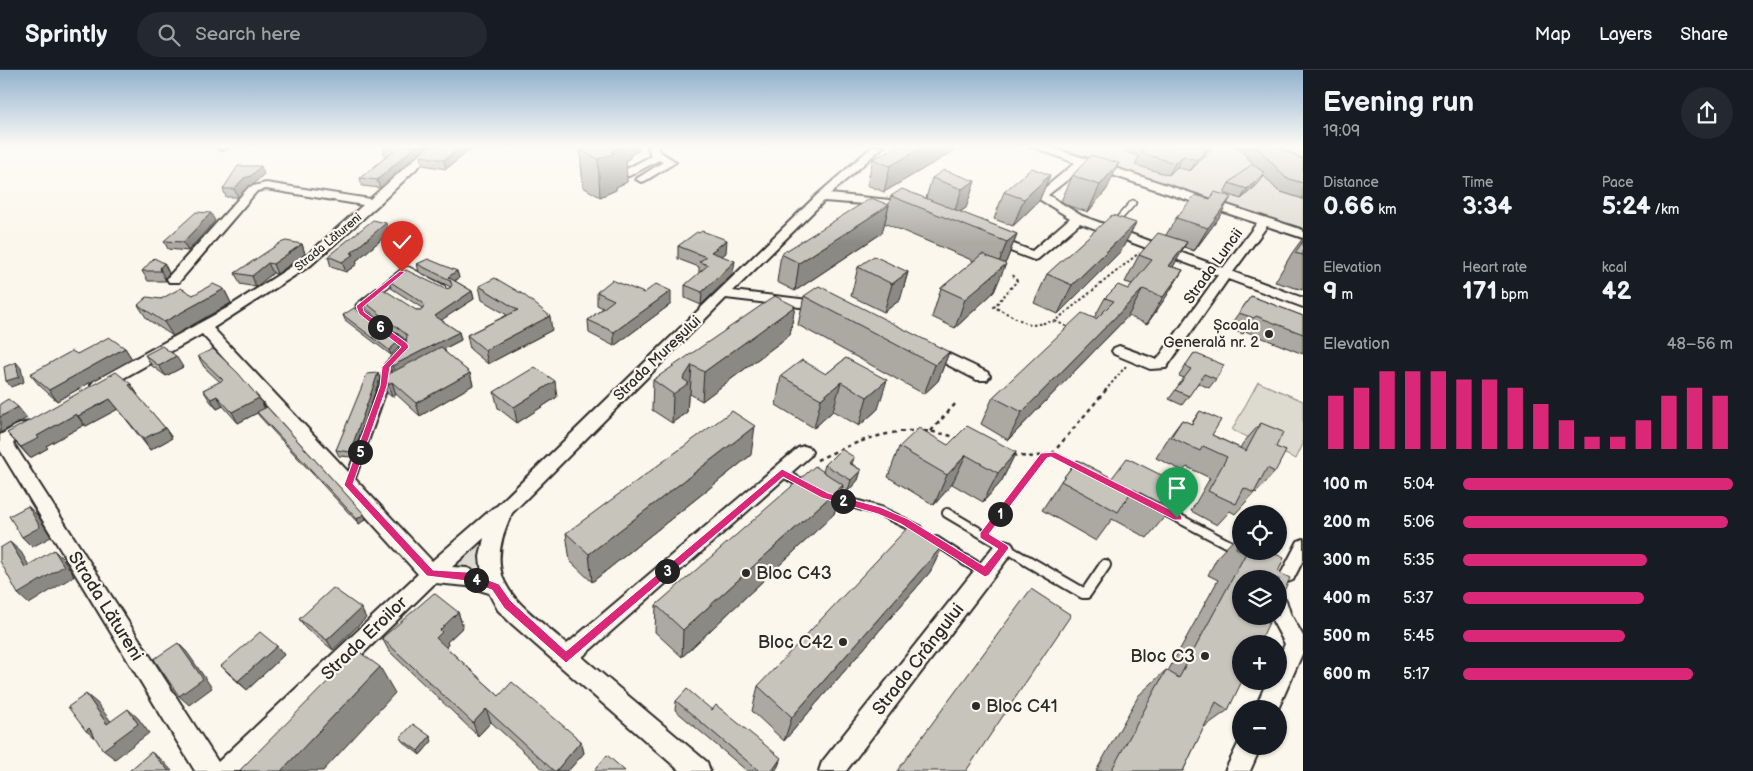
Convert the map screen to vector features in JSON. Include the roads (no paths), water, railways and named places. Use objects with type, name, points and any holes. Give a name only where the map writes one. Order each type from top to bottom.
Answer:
[{"type":"street","name":"Strada Lătureni","points":[[88,392],[255,297],[308,262],[400,179]]},
{"type":"street","name":"Strada Mureșului","points":[[698,771],[566,658],[508,605],[495,587],[490,547],[492,534],[505,508],[722,294],[821,198],[844,179]]},
{"type":"street","points":[[1062,179],[1042,195],[1078,218],[1303,303]]},
{"type":"street","points":[[1137,179],[1303,234]]},
{"type":"street","name":"Strada Lătureni","points":[[174,279],[217,232],[232,210],[256,187],[266,186],[374,203]]},
{"type":"street","points":[[821,198],[900,204],[919,210]]},
{"type":"street","points":[[981,235],[1034,256],[1078,218]]},
{"type":"street","name":"Strada Luncii","points":[[1119,350],[1150,364],[1161,365],[1167,360],[1225,274],[1265,221]]},
{"type":"street","points":[[722,294],[837,309]]},
{"type":"street","points":[[204,327],[431,574],[467,577],[495,587]]},
{"type":"street","points":[[919,344],[982,376]]},
{"type":"street","name":"Strada Lătureni","points":[[37,421],[2,442],[210,771]]},
{"type":"street","points":[[566,658],[782,472],[810,456]]},
{"type":"street","name":"Strada Eroilor","points":[[226,771],[431,574],[505,508]]},
{"type":"street","points":[[1287,570],[1303,545]]},
{"type":"street","name":"Strada Crângului","points":[[831,771],[1004,548]]},
{"type":"street","points":[[1271,700],[1300,646],[1286,625]]},
{"type":"street","points":[[1237,771],[1245,755]]},
{"type":"lane","points":[[1108,230],[1134,203]]},
{"type":"lane","points":[[348,485],[383,386],[388,362],[404,350],[405,345],[361,312],[359,306],[402,272],[408,270],[449,292]]},
{"type":"lane","points":[[381,288],[389,293]]},
{"type":"lane","points":[[383,386],[391,382]]},
{"type":"lane","points":[[782,472],[815,491],[840,500],[880,510],[905,521],[985,572]]},
{"type":"lane","points":[[1156,507],[1232,545]]},
{"type":"lane","points":[[947,514],[1083,593],[1086,593],[1105,565]]},
{"type":"place","name":"Școala Generală nr. 2","points":[[1269,334]]},
{"type":"place","name":"Bloc C43","points":[[746,573]]},
{"type":"place","name":"Bloc C42","points":[[843,642]]},
{"type":"place","name":"Bloc C3","points":[[1205,656]]},
{"type":"place","name":"Bloc C41","points":[[976,706]]}]
